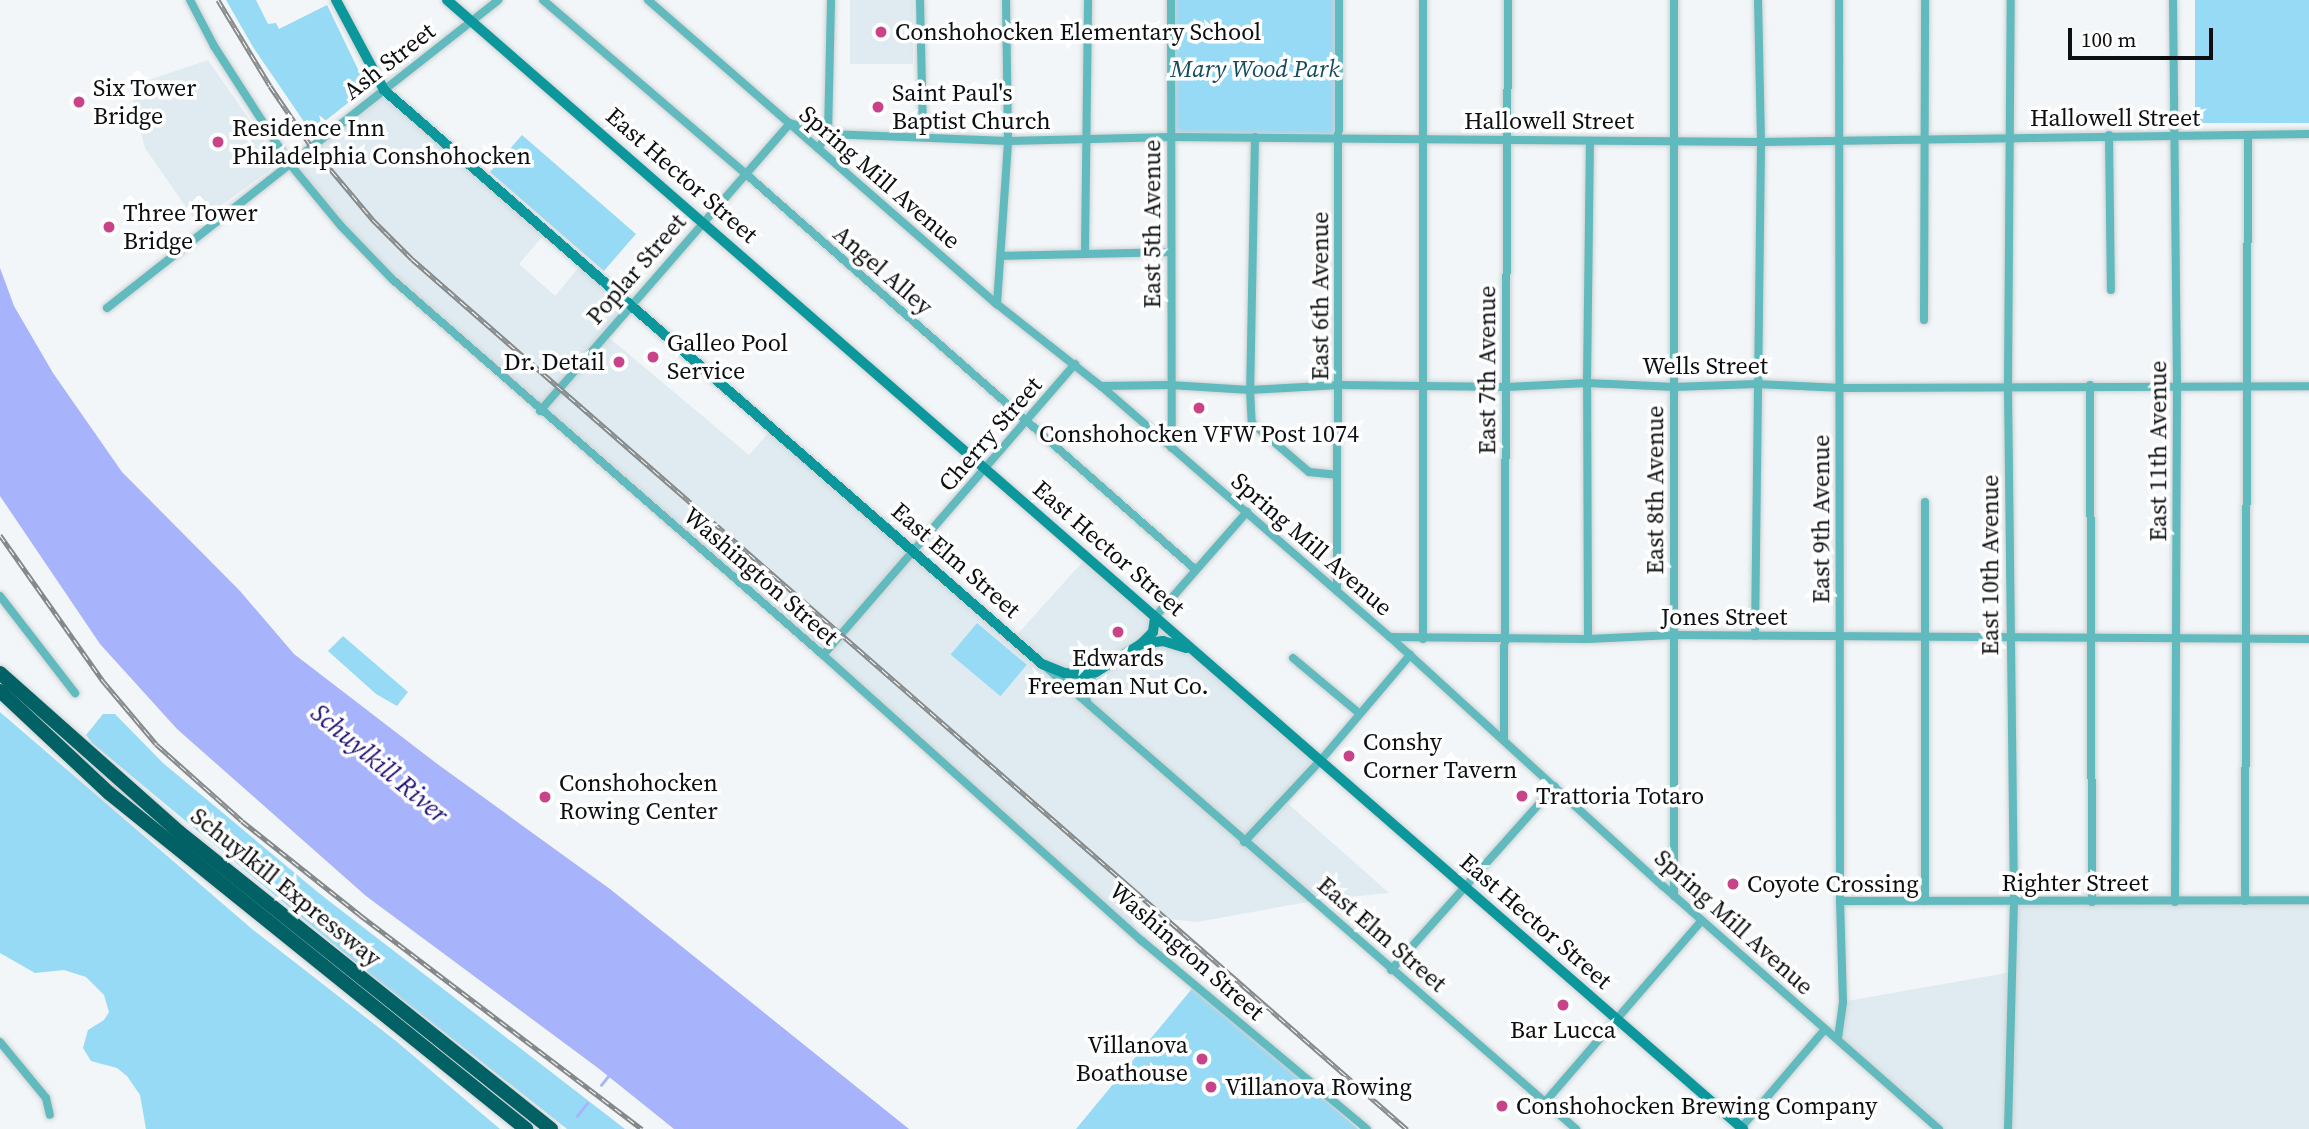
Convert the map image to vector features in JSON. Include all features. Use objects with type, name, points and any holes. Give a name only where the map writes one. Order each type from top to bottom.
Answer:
[{"type":"highway","name":"Schuylkill Expressway","points":[[0,673],[179,832],[551,1129]]},
{"type":"highway","name":"Schuylkill Expressway","points":[[0,691],[109,793],[526,1129]]},
{"type":"main road","name":"East Elm Street","points":[[336,0],[384,90],[1042,664]]},
{"type":"main road","name":"East Hector Street","points":[[447,0],[704,221],[1741,1128]]},
{"type":"main road","points":[[1042,664],[1064,673],[1096,672],[1141,644],[1153,632],[1155,617]]},
{"type":"main road","points":[[1141,644],[1174,642],[1209,663]]},
{"type":"street","name":"Washington Street","points":[[190,0],[214,46],[289,163],[341,226],[392,279],[540,411],[823,655],[1142,941],[1367,1129]]},
{"type":"street","name":"Ash Street","points":[[107,309],[498,0]]},
{"type":"street","name":"Angel Alley","points":[[542,0],[746,174],[1196,570]]},
{"type":"street","name":"Spring Mill Avenue","points":[[648,0],[997,304],[1075,364],[1391,637],[1674,896],[1939,1129]]},
{"type":"street","points":[[818,148],[828,134],[831,0]]},
{"type":"street","points":[[920,0],[923,137]]},
{"type":"street","points":[[997,304],[1008,141],[1006,0]]},
{"type":"street","points":[[1085,252],[1088,0]]},
{"type":"street","name":"East 5th Avenue","points":[[1171,0],[1172,448]]},
{"type":"street","name":"East 6th Avenue","points":[[1337,591],[1339,0]]},
{"type":"street","points":[[1423,0],[1423,639]]},
{"type":"street","name":"East 7th Avenue","points":[[1504,740],[1508,0]]},
{"type":"street","name":"East 8th Avenue","points":[[1674,0],[1674,896]]},
{"type":"street","points":[[1755,636],[1761,142],[1758,0]]},
{"type":"street","name":"East 9th Avenue","points":[[1838,1038],[1843,1002],[1840,901],[1842,388],[1839,0]]},
{"type":"street","points":[[1924,320],[1926,0]]},
{"type":"street","name":"East 10th Avenue","points":[[2008,1129],[2014,901],[2008,386],[2011,0]]},
{"type":"street","name":"East 11th Avenue","points":[[2173,0],[2177,384],[2175,902]]},
{"type":"street","name":"Poplar Street","points":[[540,411],[790,123]]},
{"type":"street","name":"Hallowell Street","points":[[790,123],[828,134],[1008,141],[1339,137],[1761,142],[2309,134]]},
{"type":"street","points":[[2109,135],[2110,290]]},
{"type":"street","points":[[2245,901],[2248,136]]},
{"type":"street","points":[[1255,137],[1250,390],[1252,423],[1309,472],[1336,475]]},
{"type":"street","points":[[1588,639],[1590,142]]},
{"type":"street","points":[[1001,256],[1171,252]]},
{"type":"street","name":"Cherry Street","points":[[823,655],[1075,364]]},
{"type":"street","name":"Wells Street","points":[[1101,386],[1171,385],[1250,390],[1339,385],[1507,387],[1587,383],[1674,387],[1756,384],[1842,388],[2177,384],[2309,386]]},
{"type":"street","points":[[2090,385],[2092,902]]},
{"type":"street","points":[[1925,502],[1926,901]]},
{"type":"street","points":[[1155,617],[1247,512]]},
{"type":"street","points":[[0,596],[75,692]]},
{"type":"street","name":"Jones Street","points":[[1391,637],[1588,639],[1673,635],[1840,638],[2177,636],[2309,639]]},
{"type":"street","points":[[1244,842],[1321,760],[1410,655]]},
{"type":"street","points":[[1293,658],[1360,714]]},
{"type":"street","name":"East Elm Street","points":[[1042,664],[1576,1129]]},
{"type":"street","points":[[1093,709],[1083,693],[1086,683],[1096,672]]},
{"type":"street","points":[[1391,970],[1555,786]]},
{"type":"street","name":"Righter Street","points":[[1840,901],[2309,900]]},
{"type":"street","points":[[1545,1102],[1702,920]]},
{"type":"street","points":[[1741,1128],[1825,1029]]},
{"type":"street","points":[[0,1042],[46,1098],[50,1115]]},
{"type":"shaded area","name":"Conshohocken Elementary School","points":[[850,0],[913,0],[913,64],[850,64]]},
{"type":"shaded area","points":[[208,60],[274,155],[271,169],[197,223],[145,148],[133,101],[143,82]]},
{"type":"shaded area","points":[[384,90],[547,231],[519,264],[555,296],[583,262],[631,304],[607,336],[749,455],[773,428],[1014,638],[1087,557],[1321,760],[1284,800],[1389,893],[1319,900],[1197,922],[1129,915],[1142,941],[392,279],[289,163]]},
{"type":"shaded area","points":[[2309,900],[2309,1129],[1939,1129],[1842,1042],[1841,1002],[2012,972],[2014,901]]},
{"type":"green space","points":[[226,0],[256,0],[268,24],[276,23],[279,29],[327,5],[367,88],[311,132],[253,47]]},
{"type":"green space","name":"Mary Wood Park","points":[[1171,0],[1339,0],[1339,137],[1171,137]]},
{"type":"green space","points":[[2195,0],[2309,0],[2309,123],[2195,123]]},
{"type":"green space","points":[[522,135],[636,234],[604,271],[490,172]]},
{"type":"green space","points":[[977,623],[1027,665],[1000,696],[951,654]]},
{"type":"green space","points":[[343,636],[408,692],[397,706],[376,694],[328,651]]},
{"type":"green space","points":[[0,712],[252,929],[396,1041],[500,1129],[146,1129],[140,1095],[127,1076],[117,1068],[91,1061],[83,1048],[88,1030],[104,1020],[109,1012],[104,995],[86,977],[64,970],[35,973],[0,953]]},
{"type":"green space","points":[[103,714],[115,714],[163,763],[320,894],[625,1129],[567,1129],[366,971],[92,743],[86,735]]},
{"type":"green space","name":"Villanova Rowing","points":[[1195,985],[1266,1045],[1358,1129],[1076,1129]]},
{"type":"water","name":"Schuylkill River","points":[[0,268],[14,306],[53,373],[122,472],[240,591],[294,654],[436,763],[610,889],[909,1129],[674,1129],[598,1068],[366,896],[177,729],[100,644],[0,496]]},
{"type":"waterway","points":[[601,1085],[610,1074]]},
{"type":"waterway","points":[[577,1116],[587,1103]]},
{"type":"railway","points":[[218,0],[270,86],[311,146],[373,220],[412,259],[1407,1129]]},
{"type":"railway","points":[[0,535],[103,681],[156,744],[242,821],[360,915],[642,1129]]},
{"type":"place","name":"Conshohocken Elementary School","points":[[881,32]]},
{"type":"place","name":"Six Tower Bridge","points":[[79,102]]},
{"type":"place","name":"Saint Paul's Baptist Church","points":[[878,107]]},
{"type":"place","name":"Residence Inn Philadelphia Conshohocken","points":[[218,142]]},
{"type":"place","name":"Three Tower Bridge","points":[[109,227]]},
{"type":"place","name":"Galleo Pool Service","points":[[653,357]]},
{"type":"place","name":"Dr. Detail","points":[[619,362]]},
{"type":"place","name":"Conshohocken VFW Post 1074","points":[[1199,408]]},
{"type":"place","name":"Edwards Freeman Nut Co.","points":[[1118,632]]},
{"type":"place","name":"Conshy Corner Tavern","points":[[1349,756]]},
{"type":"place","name":"Trattoria Totaro","points":[[1522,796]]},
{"type":"place","name":"Conshohocken Rowing Center","points":[[545,797]]},
{"type":"place","name":"Coyote Crossing","points":[[1733,884]]},
{"type":"place","name":"Bar Lucca","points":[[1563,1005]]},
{"type":"place","name":"Villanova Boathouse","points":[[1202,1059]]},
{"type":"place","name":"Villanova Rowing","points":[[1211,1087]]},
{"type":"place","name":"Conshohocken Brewing Company","points":[[1502,1106]]}]
